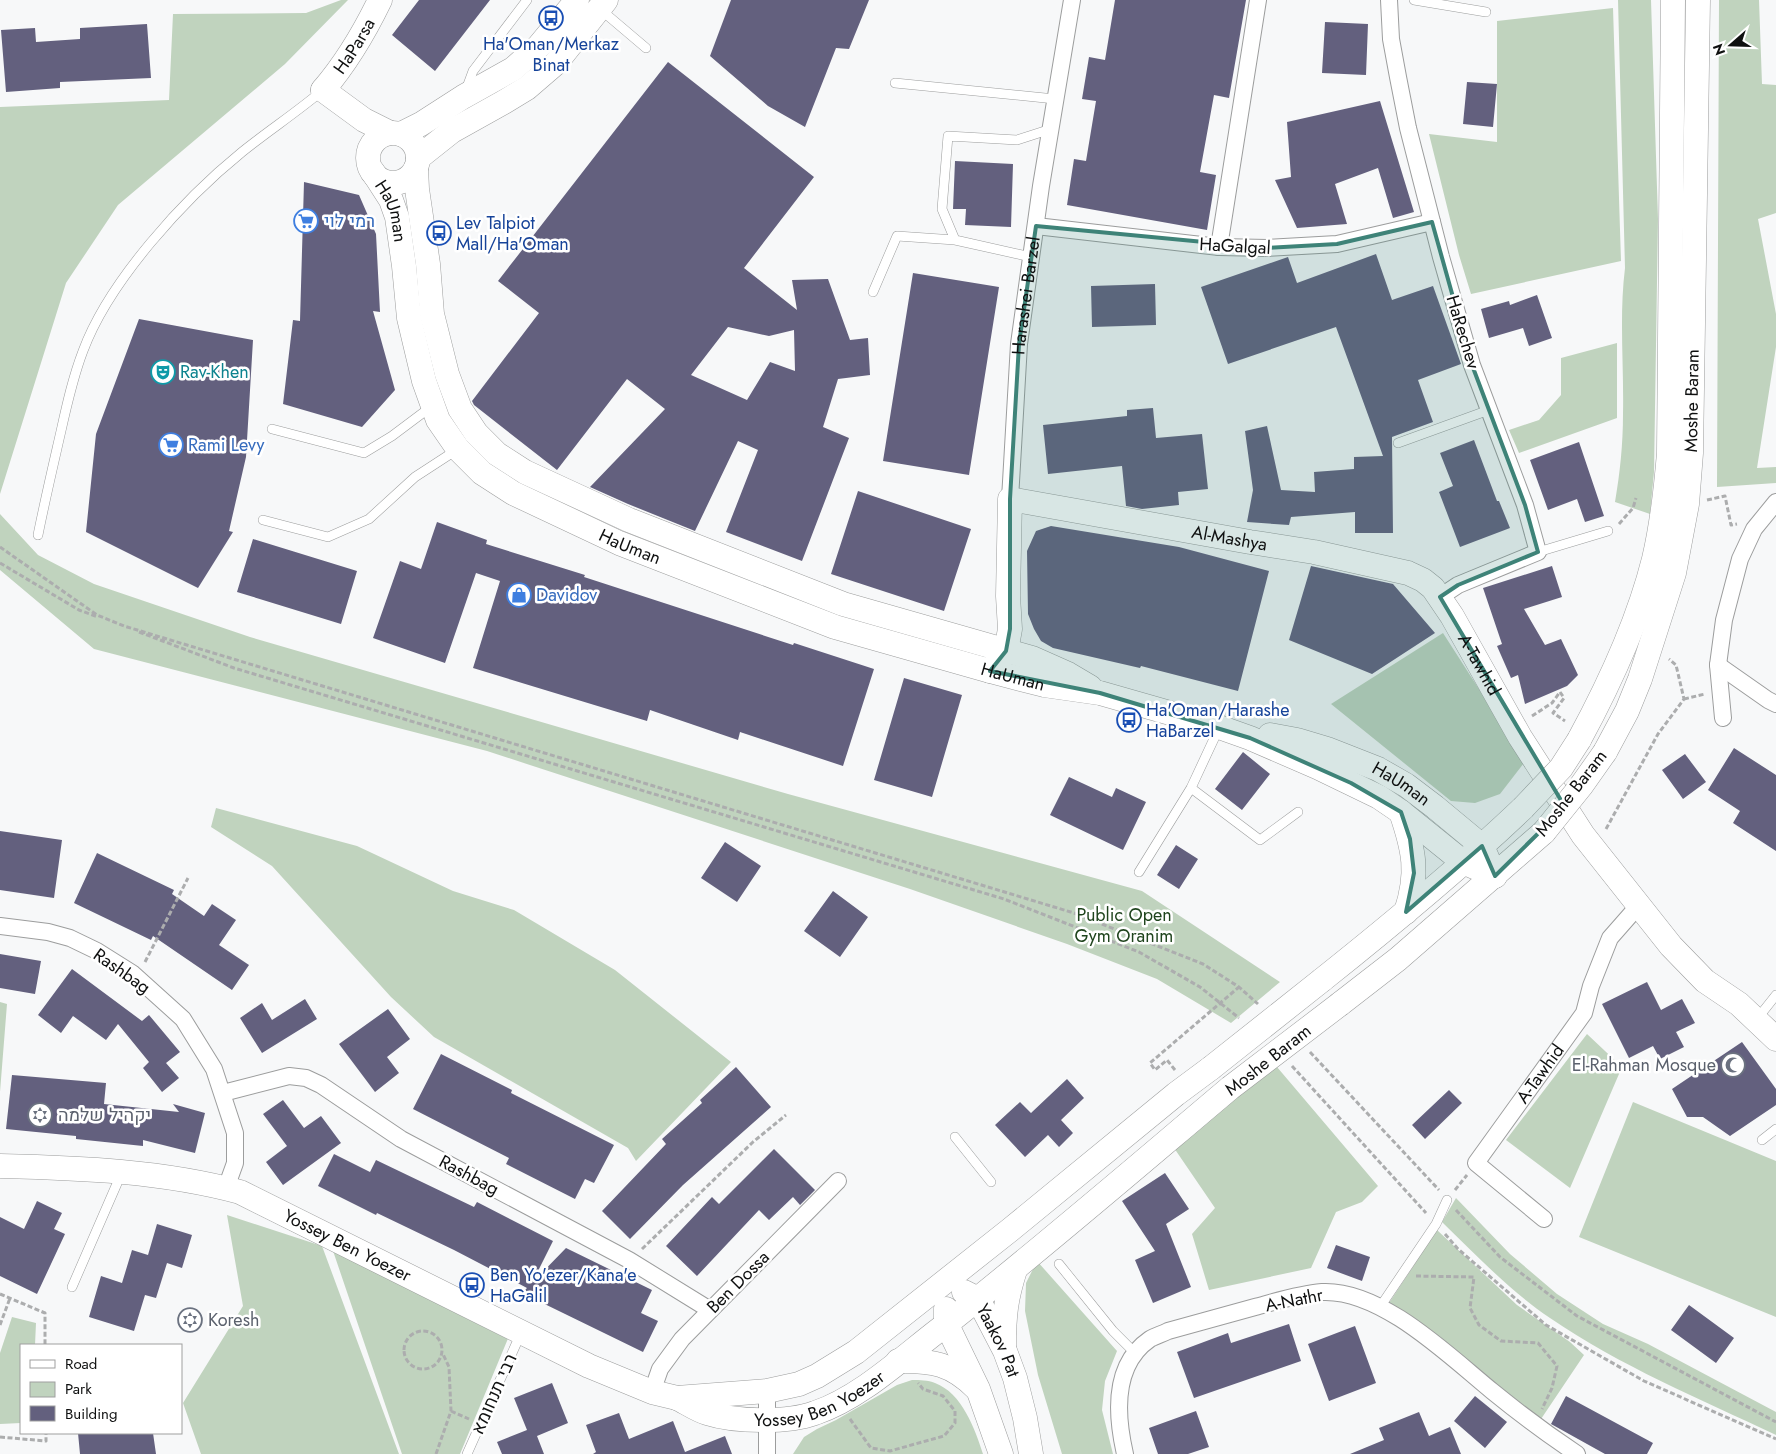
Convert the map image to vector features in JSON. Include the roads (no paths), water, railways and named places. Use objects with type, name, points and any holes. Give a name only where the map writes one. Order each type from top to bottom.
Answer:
[{"type":"street","name":"HaParsa","points":[[323,90],[350,56],[380,0]]},
{"type":"street","points":[[577,0],[539,46],[513,69],[463,97],[421,124],[395,134],[382,135],[376,140],[371,147],[370,163],[384,181],[391,183],[406,179],[412,174],[417,163],[452,131],[527,88],[556,63],[603,5]]},
{"type":"street","name":"Harashei Barzel","points":[[996,648],[988,638],[1008,596],[1010,499],[1019,344],[1050,129],[1072,0]]},
{"type":"street","points":[[1219,246],[1258,0]]},
{"type":"street","name":"HaRechev","points":[[1389,0],[1391,38],[1408,128],[1432,222],[1472,365],[1525,505],[1538,552]]},
{"type":"street","name":"Moshe Baram","points":[[944,1282],[1176,1094],[1406,912],[1482,846],[1523,808],[1561,768],[1573,731],[1605,693],[1646,588],[1654,558],[1666,486],[1669,453],[1673,0]]},
{"type":"street","name":"Moshe Baram","points":[[946,1323],[1015,1270],[1230,1088],[1398,959],[1494,876],[1544,832],[1581,786],[1605,752],[1627,711],[1652,644],[1674,573],[1687,504],[1690,473],[1698,0]]},
{"type":"street","name":"HaParsa","points":[[323,90],[364,120],[395,134]]},
{"type":"street","name":"HaParsa","points":[[323,90],[348,120],[370,163]]},
{"type":"street","points":[[395,134],[408,138],[413,143],[417,150],[417,163]]},
{"type":"street","name":"HaUman","points":[[370,163],[391,200],[397,217],[409,318],[424,381],[438,420],[458,448],[482,473],[513,493],[619,543],[835,627],[990,671],[1044,685],[1100,693],[1219,727],[1317,766],[1365,790],[1401,812],[1463,862],[1494,876]]},
{"type":"street","name":"HaUman","points":[[417,163],[417,189],[428,264],[432,314],[447,374],[460,408],[476,433],[497,454],[534,476],[628,520],[843,604],[1046,664],[1068,674],[1100,693]]},
{"type":"street","name":"HaGalgal","points":[[1036,226],[1219,246],[1267,248],[1338,244],[1432,222]]},
{"type":"street","name":"Al-Mashya","points":[[1010,499],[1346,558],[1408,573],[1424,580],[1440,597]]},
{"type":"street","points":[[1723,718],[1718,665],[1724,620],[1740,559],[1754,528],[1776,502]]},
{"type":"street","points":[[1440,597],[1458,585],[1538,552]]},
{"type":"street","name":"A-Tawhid","points":[[1440,597],[1520,737],[1583,835],[1671,946],[1705,981],[1739,1004],[1776,1039]]},
{"type":"street","points":[[990,671],[996,648]]},
{"type":"street","points":[[1718,665],[1776,704]]},
{"type":"street","name":"HaUman","points":[[1219,727],[1297,740],[1327,749],[1378,769],[1421,796],[1482,846]]},
{"type":"street","points":[[1401,812],[1410,839],[1414,873],[1412,892],[1406,912]]},
{"type":"street","points":[[1482,846],[1494,876]]},
{"type":"street","name":"A-Tawhid","points":[[1544,1219],[1476,1163],[1584,1013],[1591,986],[1610,938],[1639,906]]},
{"type":"street","name":"Rashbag","points":[[0,926],[48,932],[70,938],[97,951],[132,973],[183,1019],[214,1069],[235,1133],[235,1163],[226,1188]]},
{"type":"street","name":"Rashbag","points":[[223,1093],[288,1076],[306,1078],[321,1085],[401,1139],[629,1260],[710,1310]]},
{"type":"street","name":"Yossey Ben Yoezer","points":[[0,1166],[122,1172],[204,1183],[240,1192],[589,1366],[652,1392],[677,1398],[706,1413],[734,1418],[794,1419],[840,1403],[906,1370],[946,1323]]},
{"type":"street","name":"Ben Dossa","points":[[652,1392],[660,1369],[682,1339],[838,1181]]},
{"type":"street","points":[[1005,1351],[1004,1315],[1015,1270]]},
{"type":"street","name":"Yaakov Pat","points":[[1001,1454],[978,1389],[946,1323],[944,1282],[978,1299],[1005,1351],[1015,1378],[1025,1418],[1031,1454]]},
{"type":"street","name":"Yossey Ben Yoezer","points":[[677,1398],[767,1391],[799,1384],[835,1366],[944,1282]]},
{"type":"street","name":"A-Nathr","points":[[1125,1454],[1121,1436],[1118,1398],[1124,1371],[1135,1353],[1150,1339],[1168,1331],[1298,1295],[1323,1292],[1347,1294],[1370,1302],[1394,1315],[1434,1344],[1535,1425],[1577,1454]]},
{"type":"street","points":[[906,1370],[931,1362],[960,1373],[978,1389]]},
{"type":"street","points":[[767,1391],[767,1454]]},
{"type":"lane","points":[[463,97],[472,71],[527,0]]},
{"type":"lane","points":[[1414,0],[1486,12]]},
{"type":"lane","points":[[603,5],[646,48]]},
{"type":"lane","points":[[895,83],[1055,99]]},
{"type":"lane","points":[[38,534],[72,382],[83,350],[118,286],[175,216],[212,179],[241,153],[323,90]]},
{"type":"lane","points":[[955,240],[942,209],[948,136],[1017,140],[1050,129]]},
{"type":"lane","points":[[873,292],[897,236],[955,240],[1031,257]]},
{"type":"lane","points":[[272,429],[364,453],[392,436],[433,406]]},
{"type":"lane","points":[[1398,443],[1489,410]]},
{"type":"lane","points":[[263,520],[328,537],[369,519],[415,477],[458,448]]},
{"type":"lane","points":[[1538,552],[1608,531]]},
{"type":"lane","points":[[1139,872],[1191,788],[1219,727]]},
{"type":"lane","points":[[1191,788],[1260,840],[1298,812]]},
{"type":"lane","points":[[1757,1020],[1776,995]]},
{"type":"lane","points":[[1762,1140],[1776,1129]]},
{"type":"lane","points":[[955,1137],[992,1182]]},
{"type":"lane","points":[[72,1287],[122,1172]]},
{"type":"lane","points":[[1380,1307],[1436,1224],[1447,1200]]},
{"type":"lane","points":[[1059,1264],[1113,1331],[1135,1353]]},
{"type":"lane","name":"רבי תנחומא","points":[[467,1454],[521,1333]]},
{"type":"place","name":"Ha'Oman/Merkaz Binat","points":[[551,18]]},
{"type":"place","name":"רמי לוי","points":[[306,221]]},
{"type":"place","name":"Lev Talpiot Mall/Ha'Oman","points":[[439,233]]},
{"type":"place","name":"Rav-Khen","points":[[163,372]]},
{"type":"place","name":"Rami Levy","points":[[171,445]]},
{"type":"place","name":"Davidov","points":[[519,595]]},
{"type":"place","name":"Ha'Oman/Harashe HaBarzel","points":[[1129,720]]},
{"type":"place","name":"El-Rahman Mosque","points":[[1733,1065]]},
{"type":"place","name":"יקהיל שלמה","points":[[40,1115]]},
{"type":"place","name":"Ben Yo'ezer/Kana'e HaGalil","points":[[472,1285]]},
{"type":"place","name":"Koresh","points":[[190,1320]]},
{"type":"park label","name":"Public Open Gym Oranim","points":[[1124,925]]}]
